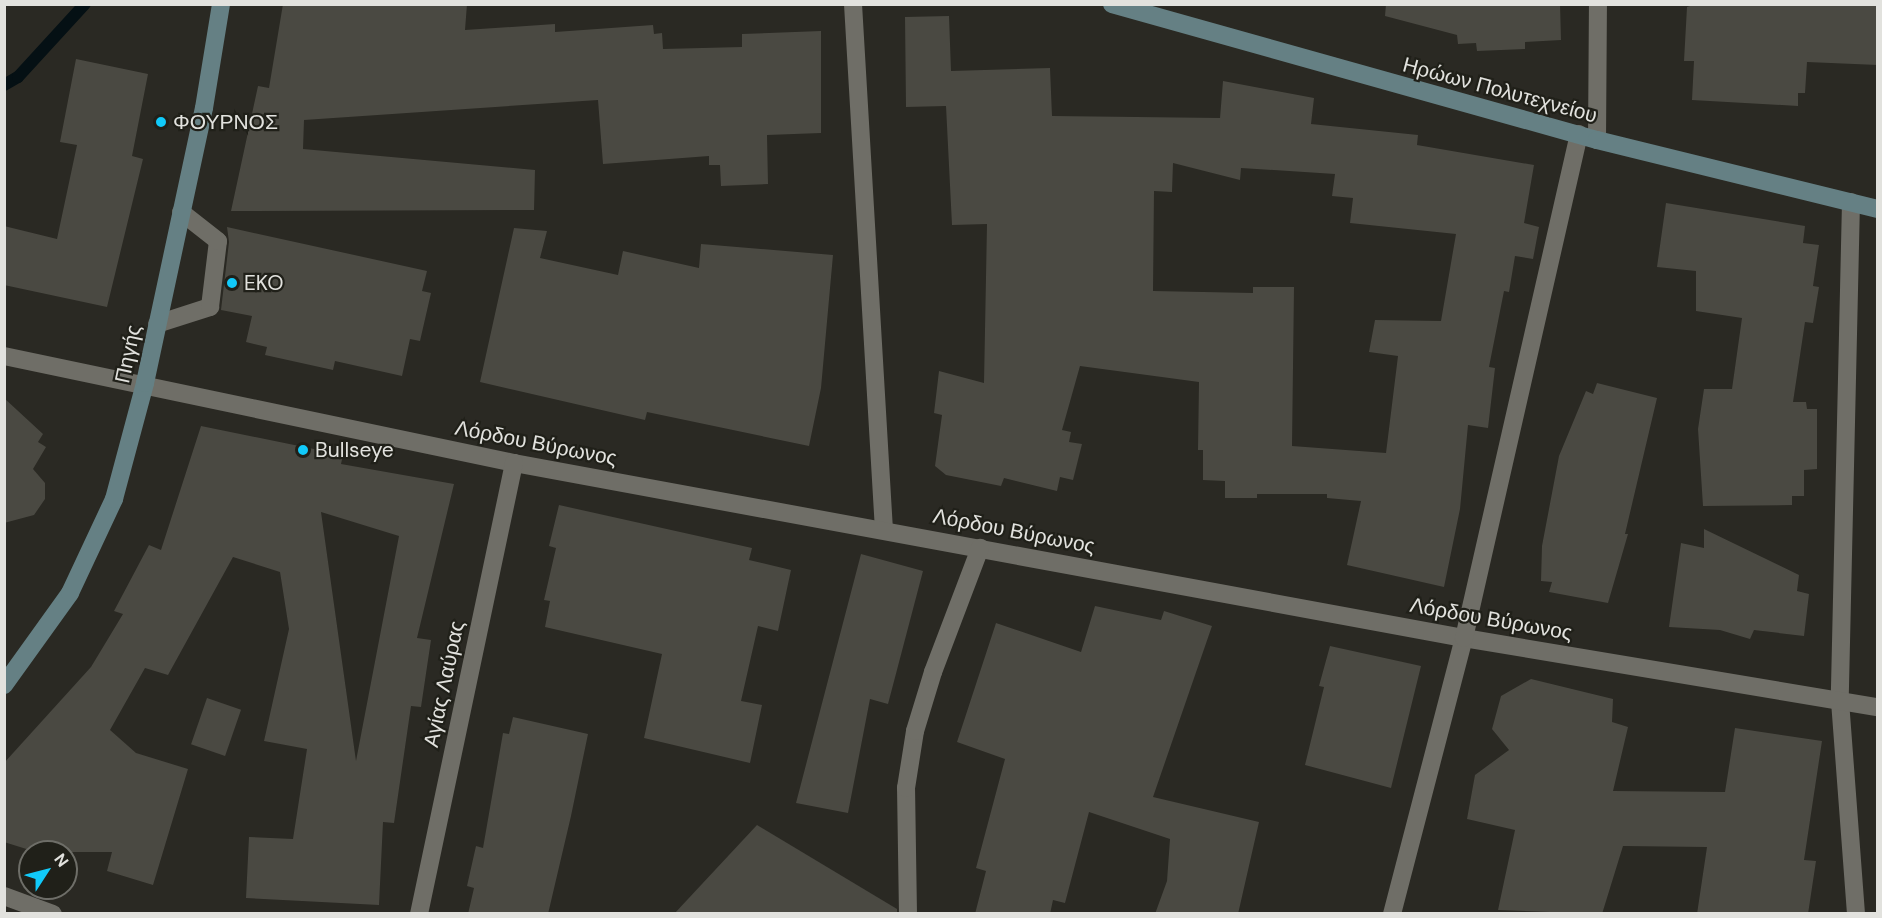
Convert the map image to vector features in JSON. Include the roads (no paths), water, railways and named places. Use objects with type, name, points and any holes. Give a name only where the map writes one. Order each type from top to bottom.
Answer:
[{"type":"street","name":"Πηγής","points":[[4,685],[70,593],[114,499],[158,324],[221,4]]},
{"type":"street","points":[[853,4],[884,530]]},
{"type":"street","name":"Ηρώων Πολυτεχνείου","points":[[1112,4],[1597,140],[1878,209]]},
{"type":"street","points":[[1597,140],[1598,4]]},
{"type":"street","points":[[1392,914],[1464,639],[1579,134]]},
{"type":"street","points":[[1851,202],[1840,701],[1856,914]]},
{"type":"street","points":[[158,324],[210,307],[218,241],[181,212]]},
{"type":"street","name":"Λόρδου Βύρωνος","points":[[4,356],[145,383],[514,463],[1464,639],[1878,707]]},
{"type":"street","name":"Αγίας Λαύρας","points":[[419,914],[514,463]]},
{"type":"street","points":[[908,914],[906,788],[915,731],[933,672],[980,548]]},
{"type":"street","points":[[4,896],[53,914]]},
{"type":"waterway","points":[[4,85],[18,77],[85,4]]},
{"type":"place","name":"ΦΟΥΡΝΟΣ","points":[[161,122]]},
{"type":"place","name":"EKO","points":[[232,283]]},
{"type":"place","name":"Bullseye","points":[[303,450]]}]
